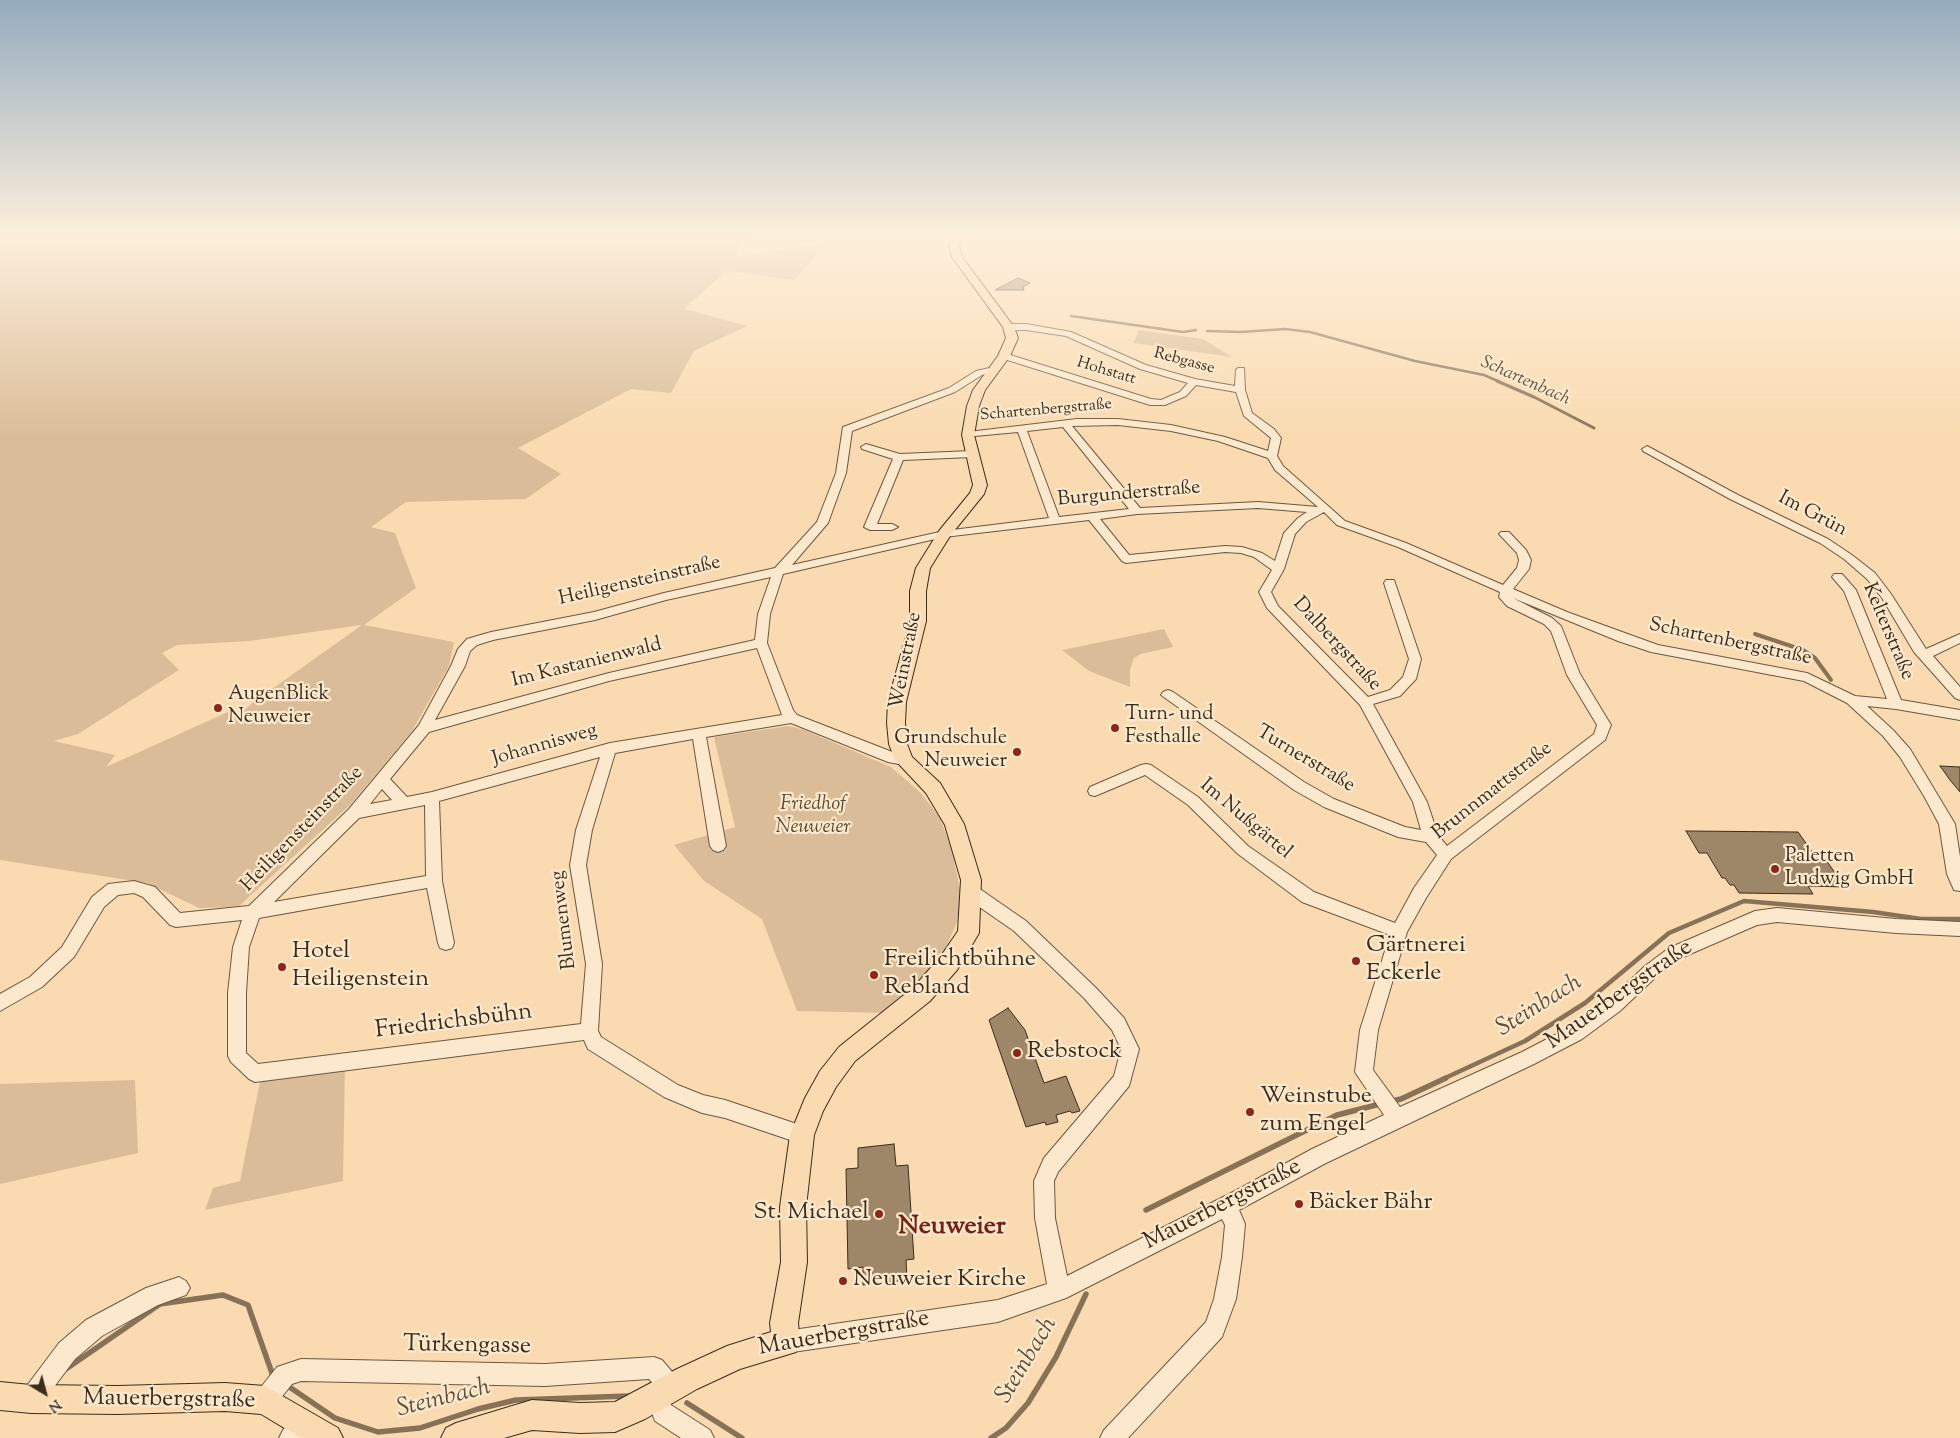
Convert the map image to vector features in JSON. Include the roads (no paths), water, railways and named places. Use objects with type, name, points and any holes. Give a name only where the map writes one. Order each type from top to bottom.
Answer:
[{"type":"main road","points":[[991,303],[1008,327]]},
{"type":"main road","name":"Weinstraße","points":[[786,1342],[784,1323],[794,1262],[793,1207],[802,1135],[813,1106],[828,1079],[847,1054],[922,994],[949,963],[968,933],[971,892],[965,856],[954,824],[932,788],[904,760],[896,736],[897,702],[918,621],[918,591],[923,568],[944,534],[977,494],[980,485],[968,435],[973,406],[979,390],[1004,356],[1012,338],[1008,327]]},
{"type":"main road","name":"Mauerbergstraße","points":[[456,1438],[532,1415],[580,1418],[615,1417],[636,1409],[687,1379],[737,1356],[758,1348],[786,1342]]},
{"type":"main road","name":"Mauerbergstraße","points":[[0,1396],[31,1399],[118,1400],[225,1397],[275,1388],[308,1433]]},
{"type":"street","name":"Rebgasse","points":[[1008,327],[1026,327],[1068,334],[1144,367],[1194,382],[1240,390]]},
{"type":"street","name":"Hohstatt","points":[[1004,356],[1150,402],[1162,403],[1183,394],[1194,382]]},
{"type":"street","points":[[904,760],[892,758],[792,718],[787,711],[761,643],[764,614],[778,572],[798,553],[822,523],[841,473],[847,429],[944,393],[979,373],[994,370]]},
{"type":"street","points":[[1241,370],[1240,390],[1247,414],[1270,431],[1276,438],[1272,456]]},
{"type":"street","name":"Schartenbergstraße","points":[[968,435],[1066,424],[1118,422],[1170,428],[1221,439],[1272,456],[1279,468],[1315,498],[1321,510],[1341,523],[1402,545],[1563,615],[1630,641],[1693,657],[1798,674],[1852,700],[1888,733],[1905,753],[1930,793],[1946,824],[1955,874],[1960,885]]},
{"type":"street","points":[[1066,424],[1137,511]]},
{"type":"street","points":[[1021,428],[1055,520]]},
{"type":"street","points":[[866,446],[899,456],[972,454]]},
{"type":"street","name":"Im Grün","points":[[1647,449],[1734,498],[1824,541],[1848,557],[1870,576],[1887,597],[1924,655],[1960,695]]},
{"type":"street","points":[[892,527],[870,528],[899,456]]},
{"type":"street","name":"Burgunderstraße","points":[[944,534],[1137,511],[1258,505],[1321,510]]},
{"type":"street","name":"Dalbergstraße","points":[[1321,510],[1302,520],[1290,533],[1278,569],[1265,592],[1273,608],[1365,702],[1420,802],[1432,837],[1446,855]]},
{"type":"street","points":[[1092,516],[1126,559],[1242,550],[1258,555],[1278,569]]},
{"type":"street","name":"Heiligensteinstraße","points":[[0,1003],[36,982],[68,952],[98,902],[114,889],[134,887],[149,892],[176,920],[253,912],[354,813],[424,728],[458,666],[464,648],[472,642],[491,636],[595,616],[664,598],[944,534]]},
{"type":"street","points":[[1505,534],[1522,552],[1524,560],[1522,569],[1506,589]]},
{"type":"street","name":"Kelterstraße","points":[[1838,577],[1850,590],[1896,704]]},
{"type":"street","points":[[1365,702],[1395,693],[1409,679],[1416,659],[1390,583]]},
{"type":"street","name":"Brunnmattstraße","points":[[1397,1118],[1364,1072],[1369,1030],[1399,931],[1420,893],[1446,855],[1600,737],[1604,725],[1592,702],[1574,675],[1557,629],[1548,621],[1511,603],[1505,597],[1506,589]]},
{"type":"street","points":[[1924,655],[1960,638]]},
{"type":"street","name":"Im Kastanienwald","points":[[424,728],[609,676],[761,643]]},
{"type":"street","name":"Turnerstraße","points":[[1168,694],[1299,786],[1329,803],[1403,833],[1432,837]]},
{"type":"street","name":"Kelterstraße","points":[[1852,700],[1896,704],[1960,714]]},
{"type":"street","name":"Johannisweg","points":[[354,813],[432,798],[610,748],[665,737],[699,734],[792,718]]},
{"type":"street","points":[[699,734],[718,846]]},
{"type":"street","name":"Blumenweg","points":[[589,1031],[594,964],[578,865],[584,830],[610,748]]},
{"type":"street","name":"Im Nußgärtel","points":[[1095,791],[1146,769],[1193,801],[1242,850],[1308,897],[1399,931]]},
{"type":"street","points":[[381,779],[404,803]]},
{"type":"street","points":[[432,798],[434,881],[446,943]]},
{"type":"street","points":[[253,912],[434,881]]},
{"type":"street","points":[[971,892],[1020,926],[1090,993],[1118,1024],[1130,1049],[1122,1080],[1051,1165],[1044,1181],[1045,1218],[1059,1291]]},
{"type":"street","name":"Friedrichsbühn","points":[[253,912],[240,947],[236,1031],[237,1056],[255,1072],[589,1031]]},
{"type":"street","name":"Mauerbergstraße","points":[[786,1342],[998,1310],[1059,1291],[1397,1118],[1528,1058],[1576,1033],[1614,1006],[1651,971],[1676,953],[1755,918],[1777,915],[1960,929]]},
{"type":"street","points":[[589,1031],[594,1043],[671,1091],[702,1104],[725,1109],[802,1135]]},
{"type":"street","points":[[1112,1438],[1214,1329],[1225,1299],[1232,1257],[1235,1224],[1226,1205]]},
{"type":"street","points":[[31,1399],[67,1351],[94,1328],[154,1296],[178,1288]]},
{"type":"street","name":"Türkengasse","points":[[275,1388],[301,1370],[545,1375],[654,1368],[664,1393]]},
{"type":"street","points":[[664,1393],[663,1413],[702,1438]]},
{"type":"waterway","name":"Schartenbach","points":[[1071,316],[1183,332],[1196,330]]},
{"type":"waterway","name":"Schartenbach","points":[[1207,331],[1241,332],[1285,329],[1310,332],[1415,361],[1484,375],[1500,382]]},
{"type":"waterway","name":"Schartenbach","points":[[1497,381],[1534,397],[1594,428]]},
{"type":"waterway","points":[[1755,634],[1803,650],[1815,658],[1831,680]]},
{"type":"waterway","name":"Steinbach","points":[[1443,1079],[1525,1041],[1585,1003],[1669,933],[1744,901],[1873,912],[1921,919],[1960,919]]},
{"type":"waterway","name":"Steinbach","points":[[1392,1101],[1401,1099],[1446,1078]]},
{"type":"waterway","name":"Steinbach","points":[[1146,1210],[1337,1115],[1380,1104]]},
{"type":"waterway","name":"Steinbach","points":[[991,1438],[1006,1428],[1028,1403],[1056,1357],[1086,1294]]},
{"type":"waterway","name":"Steinbach","points":[[66,1369],[160,1304],[223,1295],[248,1305],[273,1376]]},
{"type":"waterway","name":"Steinbach","points":[[285,1384],[335,1418],[378,1432],[420,1428],[478,1409],[516,1400],[628,1396]]},
{"type":"waterway","name":"Steinbach","points":[[687,1403],[742,1438]]},
{"type":"place","name":"AugenBlick Neuweier","points":[[218,708]]},
{"type":"place","name":"Turn- und Festhalle","points":[[1115,728]]},
{"type":"place","name":"Grundschule Neuweier","points":[[1017,752]]},
{"type":"place","name":"Paletten Ludwig GmbH","points":[[1775,869]]},
{"type":"place","name":"Gärtnerei Eckerle","points":[[1356,961]]},
{"type":"place","name":"Hotel Heiligenstein","points":[[282,967]]},
{"type":"place","name":"Freilichtbühne Rebland","points":[[874,975]]},
{"type":"place","name":"Rebstock","points":[[1017,1053]]},
{"type":"place","name":"Weinstube zum Engel","points":[[1250,1112]]},
{"type":"place","name":"Bäcker Bähr","points":[[1299,1204]]},
{"type":"place","name":"St. Michael","points":[[879,1214]]},
{"type":"place","name":"Neuweier Kirche","points":[[843,1281]]},
{"type":"district","name":"Neuweier","points":[[952,1229]]},
{"type":"park label","name":"Friedhof Neuweier","points":[[813,818]]}]
